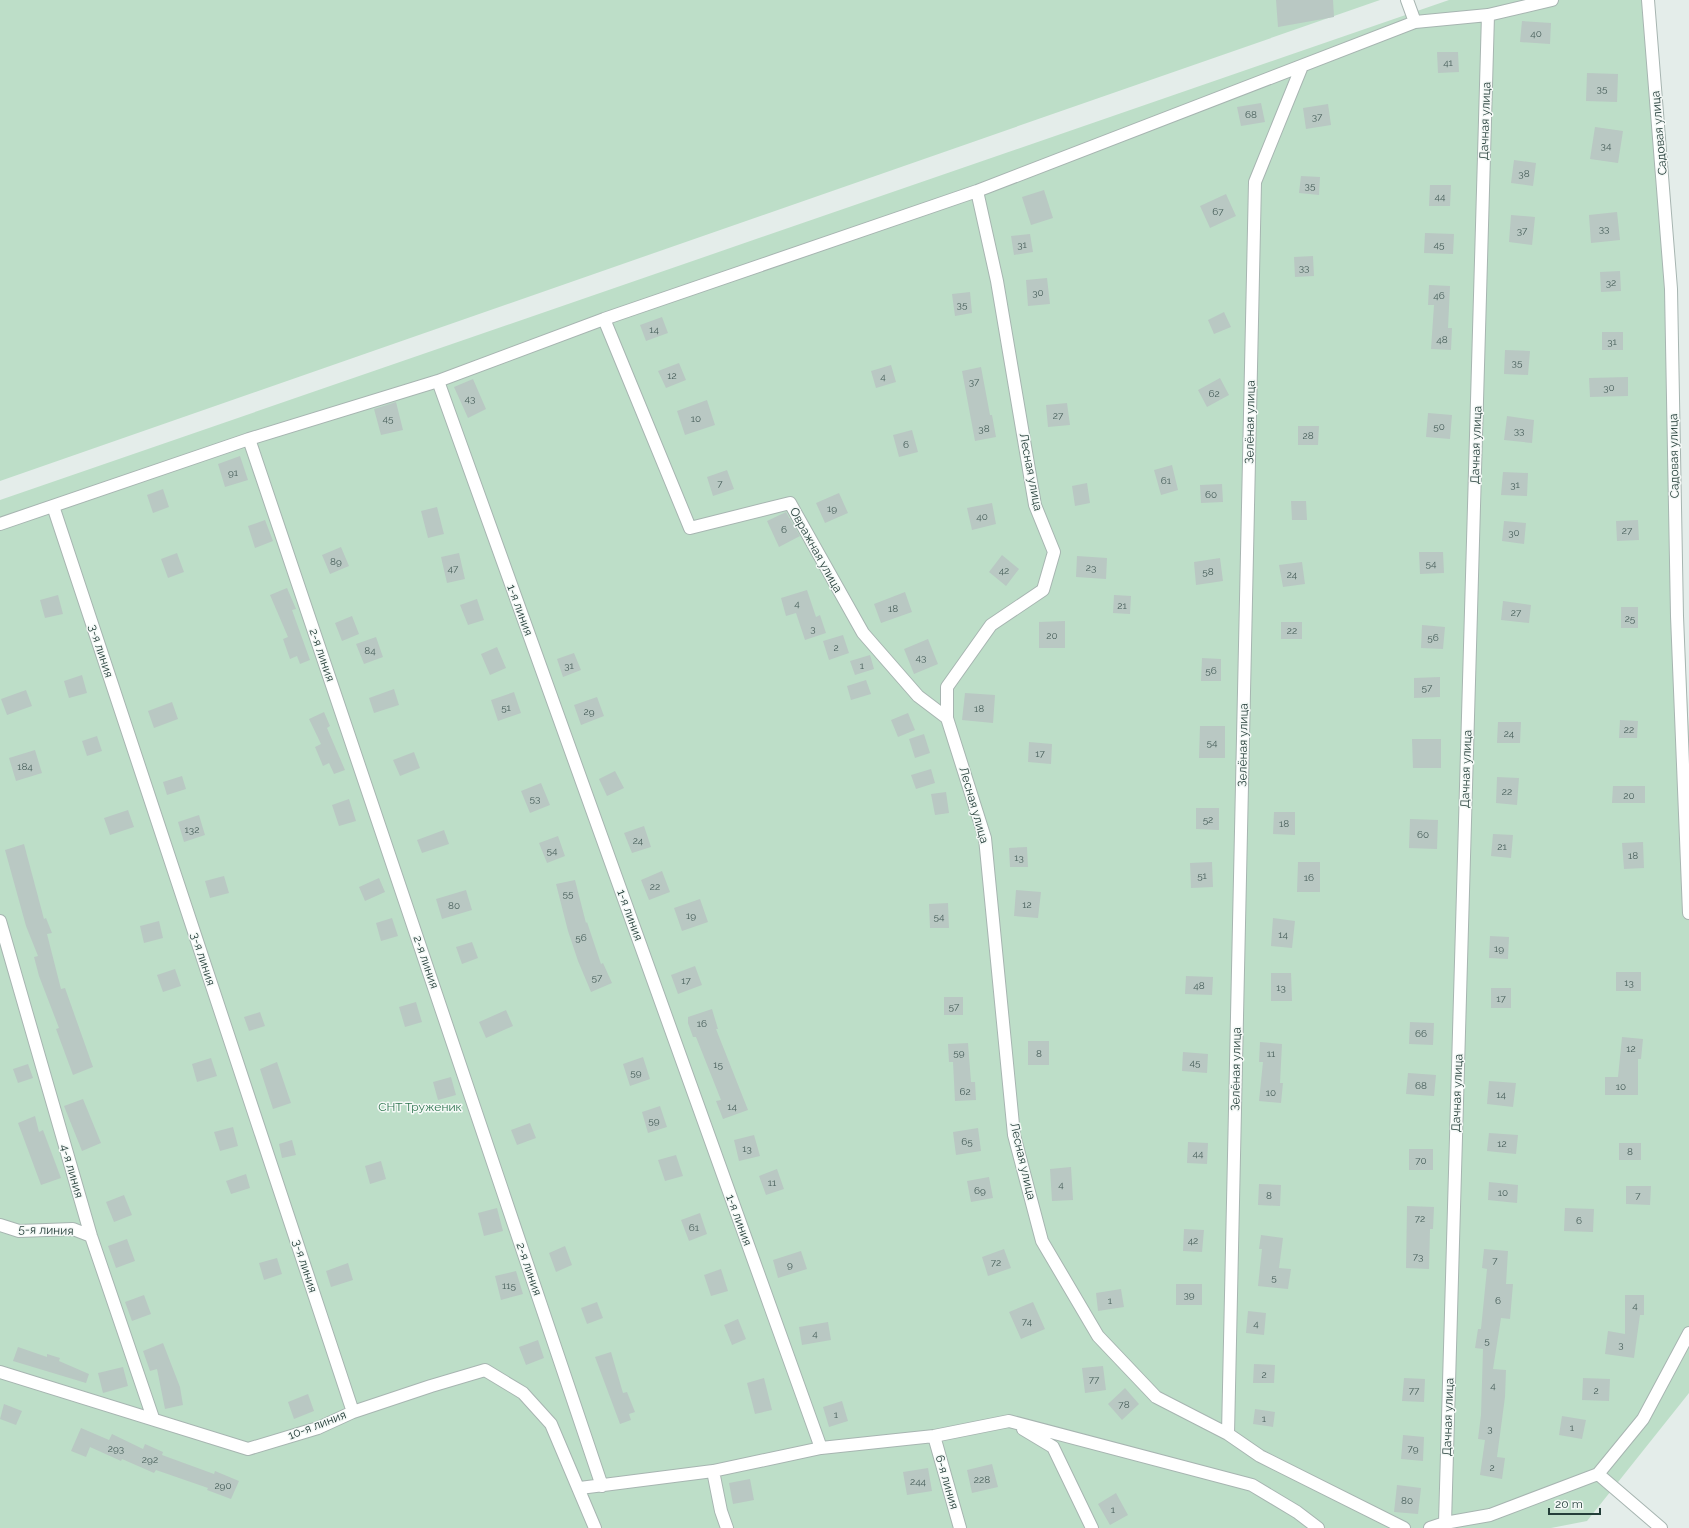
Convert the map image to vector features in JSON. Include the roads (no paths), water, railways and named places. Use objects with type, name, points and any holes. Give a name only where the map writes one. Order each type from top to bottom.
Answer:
[{"type":"street","points":[[1407,0],[1415,22]]},
{"type":"street","points":[[0,524],[249,439],[438,381],[604,319],[977,191],[1415,22],[1488,15],[1552,0]]},
{"type":"street","name":"Садовая улица","points":[[1648,0],[1671,290],[1677,616],[1689,913]]},
{"type":"street","name":"Дачная улица","points":[[1445,1523],[1488,15]]},
{"type":"street","name":"Зелёная улица","points":[[1228,1434],[1255,182],[1302,66]]},
{"type":"street","name":"Лесная улица","points":[[977,191],[998,288],[1035,505],[1054,552],[1043,590],[990,625],[947,687],[947,718],[985,838],[1000,975],[1014,1135],[1042,1241],[1098,1336],[1156,1397],[1228,1434],[1260,1456],[1404,1528]]},
{"type":"street","name":"Овражная улица","points":[[604,319],[690,528],[790,503],[863,633],[918,696],[947,718]]},
{"type":"street","name":"1-я линия","points":[[438,381],[821,1448]]},
{"type":"street","name":"2-я линия","points":[[249,439],[602,1486]]},
{"type":"street","name":"3-я линия","points":[[53,506],[353,1412]]},
{"type":"street","name":"4-я линия","points":[[0,920],[91,1236],[153,1418]]},
{"type":"street","name":"5-я линия","points":[[0,1225],[19,1230],[73,1229],[91,1236]]},
{"type":"street","points":[[1430,1528],[1445,1523],[1490,1515],[1598,1474],[1642,1419],[1689,1333]]},
{"type":"street","name":"10-я линия","points":[[0,1372],[153,1418],[248,1449],[318,1428],[353,1412],[485,1370],[524,1393],[551,1424],[580,1488],[595,1528]]},
{"type":"street","points":[[580,1488],[713,1471],[821,1448],[934,1436],[1009,1421],[1252,1485],[1297,1512],[1318,1528]]},
{"type":"street","points":[[1009,1421],[1053,1447],[1092,1528]]},
{"type":"street","name":"6-я линия","points":[[934,1436],[960,1528]]},
{"type":"street","points":[[713,1471],[727,1528]]},
{"type":"street","points":[[1598,1474],[1661,1528]]},
{"type":"park label","name":"СНТ Труженик","points":[[420,1107]]}]
